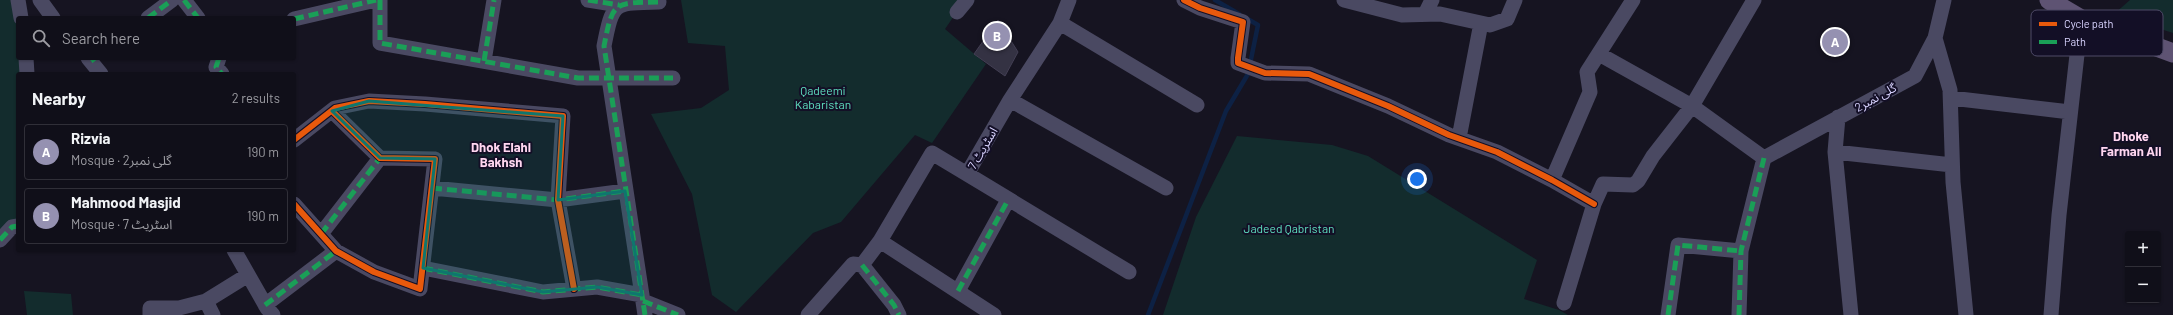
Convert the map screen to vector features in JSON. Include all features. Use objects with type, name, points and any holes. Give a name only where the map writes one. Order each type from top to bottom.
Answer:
[{"type":"main road","points":[[2049,0],[2066,10]]},
{"type":"main road","points":[[2163,49],[2173,53]]},
{"type":"street","points":[[18,0],[21,16]]},
{"type":"street","points":[[40,0],[52,16]]},
{"type":"street","points":[[151,16],[172,0]]},
{"type":"street","points":[[184,0],[196,16]]},
{"type":"street","points":[[296,19],[376,0]]},
{"type":"street","points":[[380,0],[380,43],[578,78],[673,78]]},
{"type":"street","points":[[484,61],[494,0]]},
{"type":"street","points":[[588,0],[619,5],[627,3],[659,2]]},
{"type":"street","points":[[957,12],[967,0]]},
{"type":"street","name":"اسٹریٹ 7","points":[[1069,0],[1060,23],[1010,100],[967,174],[1129,272]]},
{"type":"street","points":[[1184,0],[1200,8],[1243,22],[1238,63],[1265,73],[1309,74],[1459,138],[1497,152],[1552,180],[1594,204]]},
{"type":"street","points":[[1344,0],[1402,15],[1440,14],[1490,25],[1507,19],[1515,0]]},
{"type":"street","points":[[1425,14],[1432,0]]},
{"type":"street","points":[[1552,180],[1590,92],[1588,72],[1633,0]]},
{"type":"street","points":[[1564,303],[1594,204],[1603,184],[1633,185],[1638,181],[1652,156],[1692,106],[1754,0]]},
{"type":"street","name":"گلی نمبر2","points":[[1764,158],[1915,76],[1935,38],[1944,0]]},
{"type":"street","points":[[619,5],[610,15],[604,46],[643,304]]},
{"type":"street","points":[[1060,23],[1198,105]]},
{"type":"street","points":[[1459,138],[1481,23]]},
{"type":"street","points":[[1935,38],[1951,98],[1952,165],[1966,315]]},
{"type":"street","points":[[1599,54],[1692,106],[1764,158],[1741,251],[1739,315]]},
{"type":"street","points":[[2051,315],[2076,56]]},
{"type":"street","points":[[26,60],[27,72]]},
{"type":"street","points":[[92,60],[100,72]]},
{"type":"street","points":[[218,60],[216,67],[220,72]]},
{"type":"street","points":[[1951,98],[2070,112]]},
{"type":"street","points":[[1010,100],[1166,188]]},
{"type":"street","points":[[296,138],[335,108],[369,101],[425,104],[563,116],[558,200],[574,289]]},
{"type":"street","points":[[296,206],[336,251],[374,272],[420,289],[435,159],[380,158],[332,111]]},
{"type":"street","points":[[1838,117],[1835,152],[1851,315]]},
{"type":"street","points":[[1835,152],[1952,165]]},
{"type":"street","points":[[862,265],[880,241],[932,153],[967,174]]},
{"type":"street","points":[[321,234],[380,158]]},
{"type":"street","points":[[432,188],[558,200],[625,191]]},
{"type":"street","points":[[958,291],[1008,200]]},
{"type":"street","points":[[0,240],[12,227],[16,226]]},
{"type":"street","points":[[880,241],[994,315]]},
{"type":"street","points":[[1668,315],[1678,245],[1741,251]]},
{"type":"street","points":[[235,252],[269,310],[336,251]]},
{"type":"street","points":[[808,315],[853,264],[862,265],[894,305],[899,315]]},
{"type":"street","points":[[423,268],[544,292],[597,287],[678,315]]},
{"type":"street","points":[[150,315],[150,308],[179,308],[206,301],[248,275]]},
{"type":"street","points":[[206,301],[213,315]]},
{"type":"highlighted area","points":[[369,101],[563,116],[558,200],[625,191],[642,295],[597,287],[543,292],[423,268],[435,159],[380,158],[332,111]]},
{"type":"green space","points":[[0,0],[18,0],[18,16],[16,16],[16,60],[26,60],[27,72],[16,72],[16,228],[0,240]]},
{"type":"green space","name":"Qadeemi Kabaristan","points":[[681,0],[965,0],[945,29],[986,64],[932,143],[915,135],[841,222],[813,233],[736,312],[712,295],[692,194],[651,114],[701,108],[729,90],[725,46],[688,43]]},
{"type":"green space","points":[[2130,0],[2173,0],[2173,33],[2163,30],[2163,10],[2119,10]]},
{"type":"green space","name":"Jadeed Qabristan","points":[[1237,136],[1332,145],[1368,156],[1537,260],[1524,299],[1559,310],[1568,315],[1163,315],[1196,217]]},
{"type":"green space","points":[[24,291],[71,294],[73,315],[27,315]]},
{"type":"building","points":[[998,20],[1018,52],[1005,76],[974,54]]},
{"type":"waterway","points":[[1215,0],[1239,14]]},
{"type":"waterway","points":[[1148,315],[1226,111],[1248,74],[1258,25],[1246,18]]},
{"type":"marked path","points":[[151,16],[172,0]]},
{"type":"marked path","points":[[184,0],[196,16]]},
{"type":"marked path","points":[[296,19],[376,0]]},
{"type":"marked path","points":[[380,0],[380,43],[578,78],[673,78]]},
{"type":"marked path","points":[[484,61],[494,0]]},
{"type":"marked path","points":[[588,0],[619,5]]},
{"type":"marked path","points":[[645,315],[604,46],[610,20],[613,12],[618,7],[624,4],[659,2]]},
{"type":"marked path","points":[[218,60],[216,67],[220,72]]},
{"type":"marked path","points":[[321,234],[380,158]]},
{"type":"marked path","points":[[1739,315],[1741,251],[1764,158]]},
{"type":"marked path","points":[[432,188],[558,200],[625,191]]},
{"type":"marked path","points":[[958,291],[1008,200]]},
{"type":"marked path","points":[[0,240],[12,227],[16,226]]},
{"type":"marked path","points":[[1668,315],[1678,245],[1741,251]]},
{"type":"marked path","points":[[265,305],[336,251]]},
{"type":"marked path","points":[[862,265],[894,305],[899,315]]},
{"type":"marked path","points":[[423,268],[543,292],[597,287],[642,295]]},
{"type":"marked path","points":[[643,301],[678,315]]},
{"type":"cycle path","points":[[1184,0],[1200,8],[1243,22],[1238,63],[1265,73],[1309,74],[1388,106],[1449,135],[1497,152],[1552,180],[1594,204]]},
{"type":"cycle path","points":[[296,138],[335,108],[369,101],[425,104],[563,116],[558,200],[574,289]]},
{"type":"cycle path","points":[[296,206],[336,251],[374,272],[420,289],[435,159],[380,158],[332,111]]},
{"type":"place","name":"Mahmood Masjid","points":[[997,36]]},
{"type":"place","name":"Rizvia","points":[[1835,42]]},
{"type":"district","name":"Dhoke Farman Ali","points":[[2131,144]]},
{"type":"district","name":"Dhok Elahi Bakhsh","points":[[501,154]]}]
